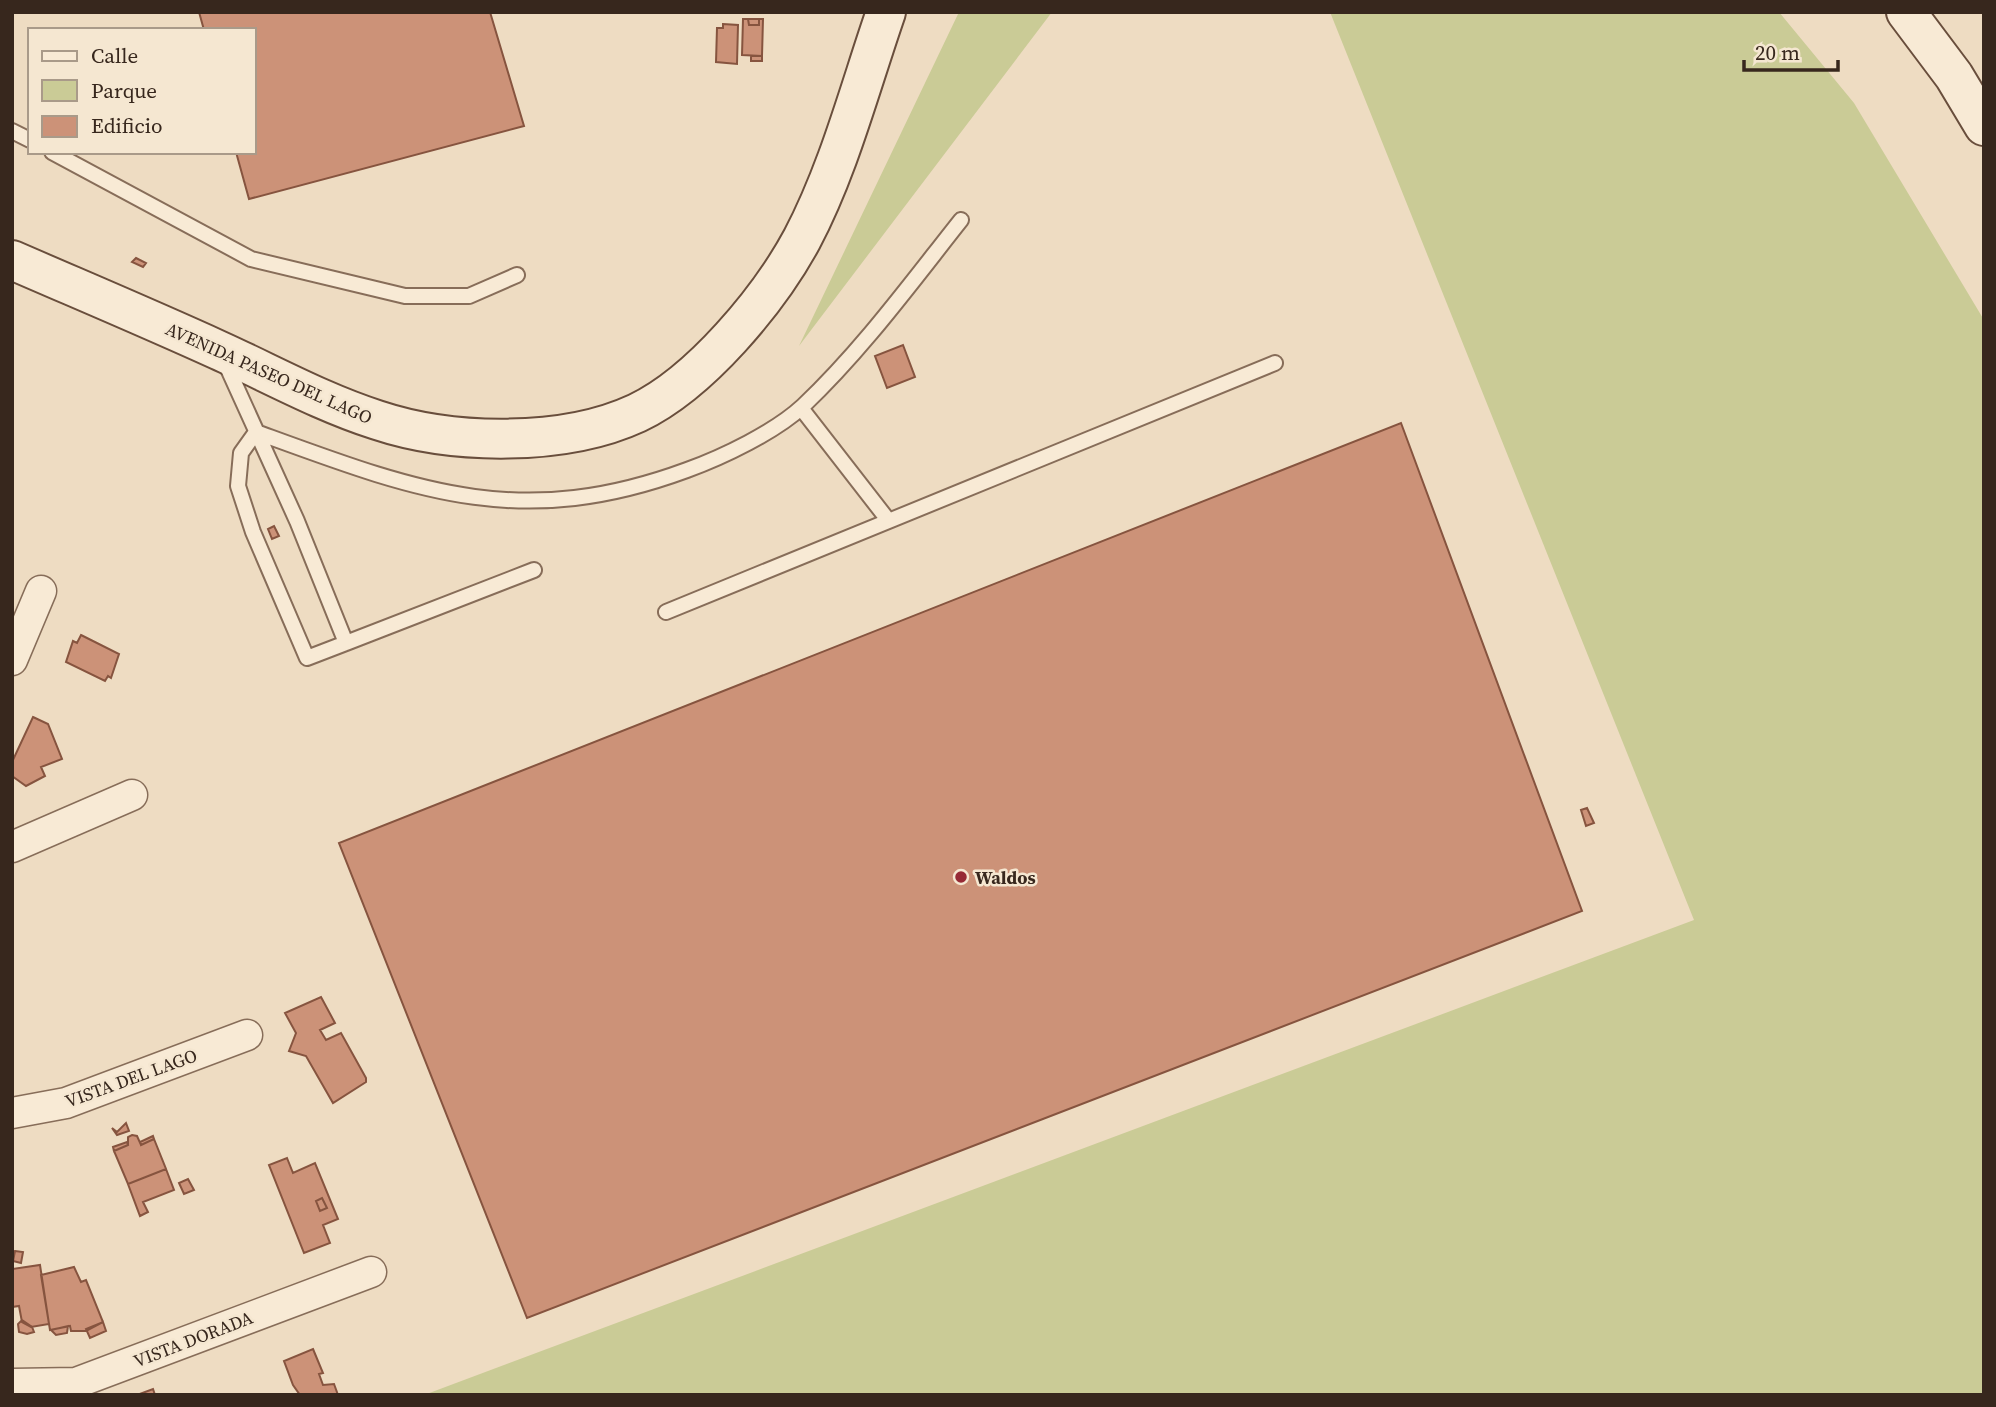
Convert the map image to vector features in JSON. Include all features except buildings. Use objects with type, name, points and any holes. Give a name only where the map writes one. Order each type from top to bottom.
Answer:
[{"type":"main road","name":"AVENIDA PASEO DEL LAGO","points":[[12,260],[220,351],[320,399],[378,421],[429,433],[474,438],[526,438],[570,432],[638,412],[689,377],[745,322],[777,280],[802,238],[827,180],[886,12]]},
{"type":"main road","points":[[1906,12],[1954,76],[1984,126]]},
{"type":"street","points":[[12,660],[41,591]]},
{"type":"street","points":[[12,848],[132,795]]},
{"type":"street","name":"VISTA DEL LAGO","points":[[12,1113],[66,1103],[247,1035]]},
{"type":"street","name":"VISTA DORADA","points":[[12,1384],[76,1383],[371,1272]]},
{"type":"lane","points":[[12,131],[28,139]]},
{"type":"lane","points":[[56,154],[251,259],[405,296],[470,296],[517,275]]},
{"type":"lane","points":[[256,432],[386,479],[443,493],[501,501],[543,501],[592,496],[649,484],[706,463],[756,437],[801,408],[853,354],[961,220]]},
{"type":"lane","points":[[220,351],[346,643]]},
{"type":"lane","points":[[666,612],[1275,363]]},
{"type":"lane","points":[[801,408],[888,520]]},
{"type":"lane","points":[[256,432],[241,453],[238,486],[253,532],[307,658],[534,570]]},
{"type":"green space","points":[[959,12],[1052,12],[799,346]]},
{"type":"green space","points":[[1330,12],[1779,12],[1854,103],[1984,320],[1984,1395],[424,1395],[1694,920]]},
{"type":"place","name":"Waldos","points":[[961,877]]}]
